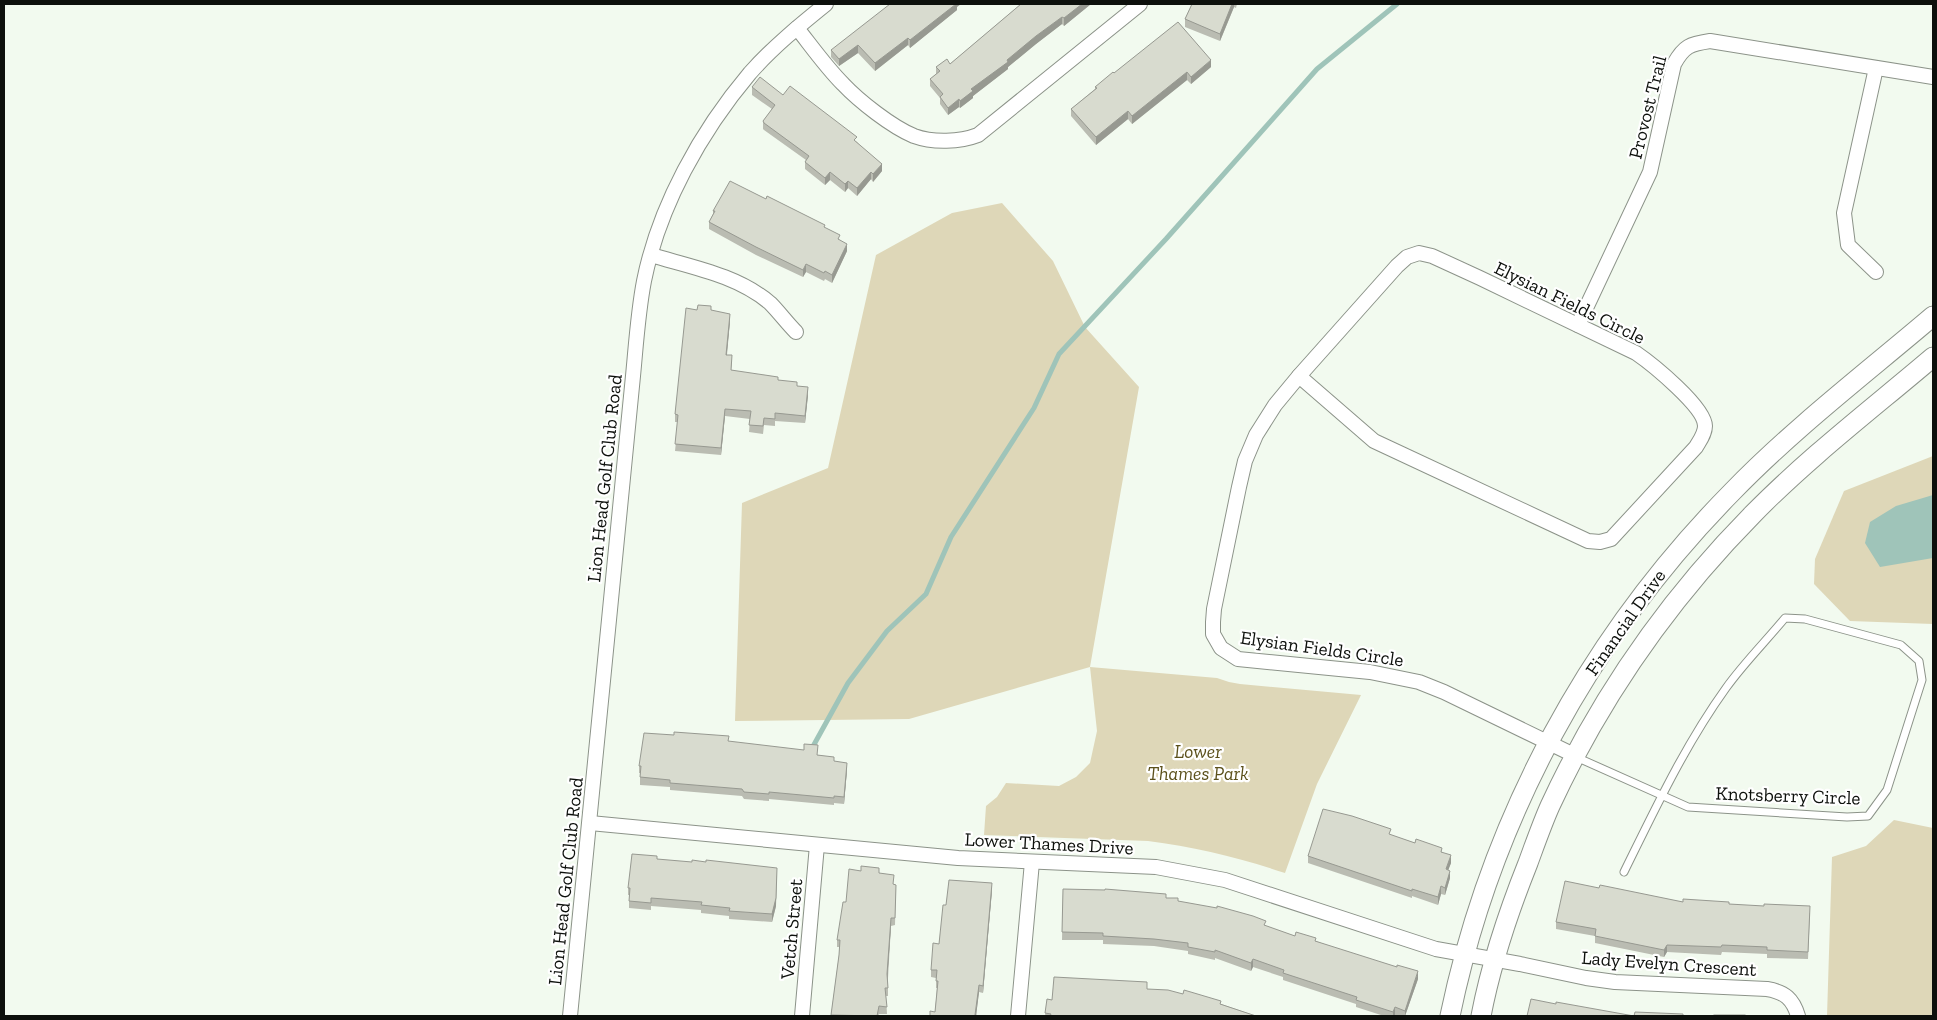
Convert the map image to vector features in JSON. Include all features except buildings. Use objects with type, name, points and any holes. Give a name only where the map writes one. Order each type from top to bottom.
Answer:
[{"type":"street","name":"Lion Head Golf Club Road","points":[[570,1016],[633,376],[644,282],[651,255],[681,177],[706,133],[751,72],[797,28],[826,4]]},
{"type":"street","points":[[797,28],[844,86],[858,99],[886,119],[915,136],[935,140],[966,140],[978,134],[1140,4]]},
{"type":"street","name":"Provost Trail","points":[[1578,324],[1650,172],[1674,64],[1681,52],[1692,43],[1710,40],[1933,77]]},
{"type":"street","points":[[1876,68],[1844,213],[1848,245],[1876,272]]},
{"type":"street","name":"Elysian Fields Circle","points":[[1299,376],[1374,441],[1588,541],[1600,542],[1611,539],[1622,528],[1704,436],[1705,424],[1694,404],[1636,353],[1432,256],[1419,253],[1407,257],[1397,266],[1299,376],[1270,412],[1256,435],[1245,462],[1214,609],[1213,634],[1221,648],[1238,659],[1370,672],[1418,682],[1444,692],[1576,756]]},
{"type":"street","points":[[651,255],[729,279],[752,290],[770,304],[796,332]]},
{"type":"street","name":"Financial Drive","points":[[1450,1016],[1464,954],[1502,841],[1547,743],[1596,661],[1622,622],[1670,560],[1702,523],[1764,461],[1933,316]]},
{"type":"street","name":"Financial Drive","points":[[1481,1016],[1494,960],[1513,899],[1550,806],[1601,711],[1644,645],[1672,607],[1754,513],[1812,459],[1933,357]]},
{"type":"street","name":"Lower Thames Drive","points":[[590,824],[958,858],[1156,867],[1225,880],[1436,950],[1494,960]]},
{"type":"street","name":"Vetch Street","points":[[802,1016],[817,845]]},
{"type":"street","points":[[1018,1016],[1032,862]]},
{"type":"street","name":"Lady Evelyn Crescent","points":[[1494,960],[1614,982],[1767,989],[1780,992],[1790,1000],[1798,1016]]},
{"type":"lane","name":"Knotsberry Circle","points":[[1576,756],[1661,796],[1688,807],[1847,817],[1868,816],[1887,790],[1922,680],[1919,661],[1901,645],[1805,619],[1785,618],[1726,687],[1672,774],[1661,796],[1624,872]]},
{"type":"green space","points":[[1002,203],[1053,261],[1085,327],[1139,387],[1090,667],[909,719],[735,721],[742,503],[828,468],[876,255],[952,213]]},
{"type":"green space","points":[[1933,456],[1933,624],[1850,621],[1814,584],[1815,559],[1844,491]]},
{"type":"green space","name":"Lower Thames Park","points":[[1090,667],[1217,678],[1240,684],[1361,695],[1317,784],[1285,873],[1183,846],[1148,841],[984,835],[986,806],[997,797],[1006,783],[1059,786],[1076,777],[1090,763],[1097,731]]},
{"type":"green space","points":[[1894,820],[1933,828],[1933,1016],[1827,1016],[1832,857],[1866,846]]},
{"type":"water","points":[[1933,495],[1933,558],[1880,567],[1865,543],[1870,522],[1896,506]]},
{"type":"waterway","points":[[811,750],[848,683],[887,631],[926,594],[951,537],[1034,408],[1059,354],[1166,239],[1317,69],[1397,4]]}]
